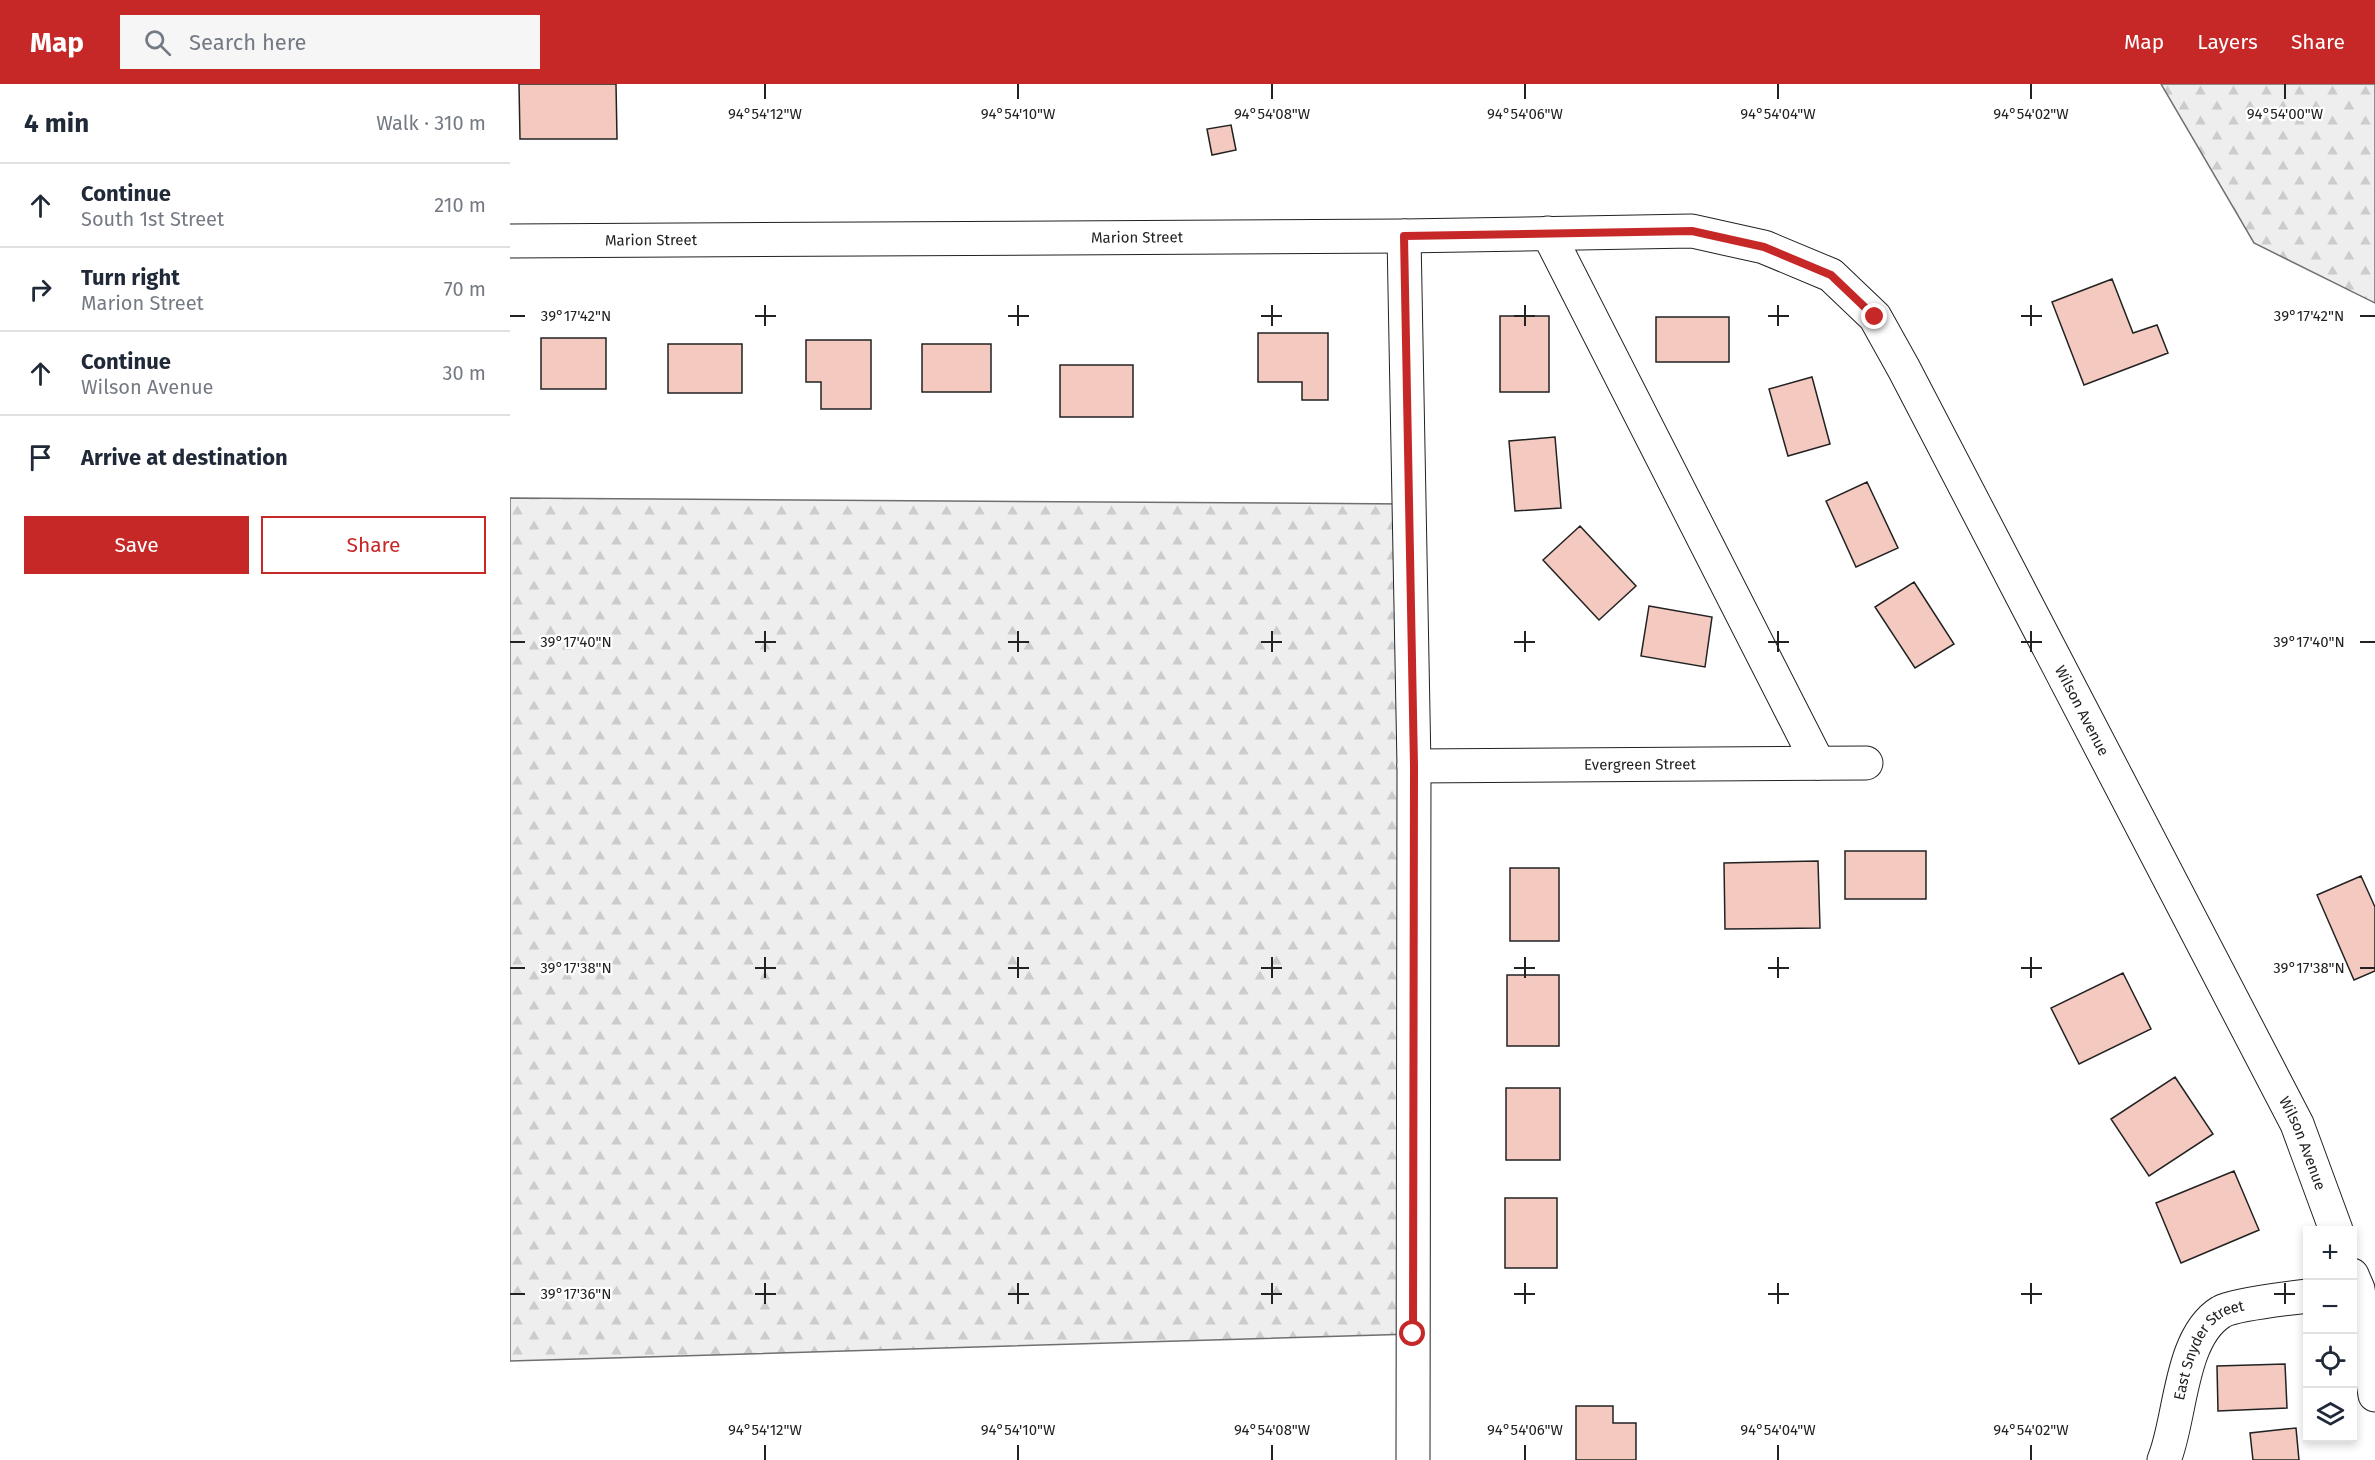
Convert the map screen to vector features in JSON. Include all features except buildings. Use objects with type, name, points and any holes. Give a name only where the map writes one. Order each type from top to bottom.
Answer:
[{"type":"street","name":"Marion Street","points":[[510,241],[1404,236],[1692,231],[1764,247]]},
{"type":"street","points":[[1548,232],[1818,764]]},
{"type":"street","points":[[1404,236],[1414,766],[1413,1460]]},
{"type":"street","name":"Wilson Avenue","points":[[1764,247],[1831,275],[1875,317],[2297,1124],[2335,1226]]},
{"type":"street","name":"Evergreen Street","points":[[1414,766],[1866,763]]},
{"type":"street","name":"East Snyder Street","points":[[2164,1460],[2169,1448],[2177,1401],[2202,1332],[2222,1311],[2303,1297]]},
{"type":"street","points":[[2357,1300],[2375,1395]]},
{"type":"green space","points":[[2161,84],[2375,84],[2375,303],[2254,243]]},
{"type":"green space","points":[[510,498],[1409,504],[1413,1334],[510,1361]]},
{"type":"route","points":[[1413,1334],[1414,766],[1404,236],[1692,231],[1764,247],[1831,275],[1875,317]]}]
